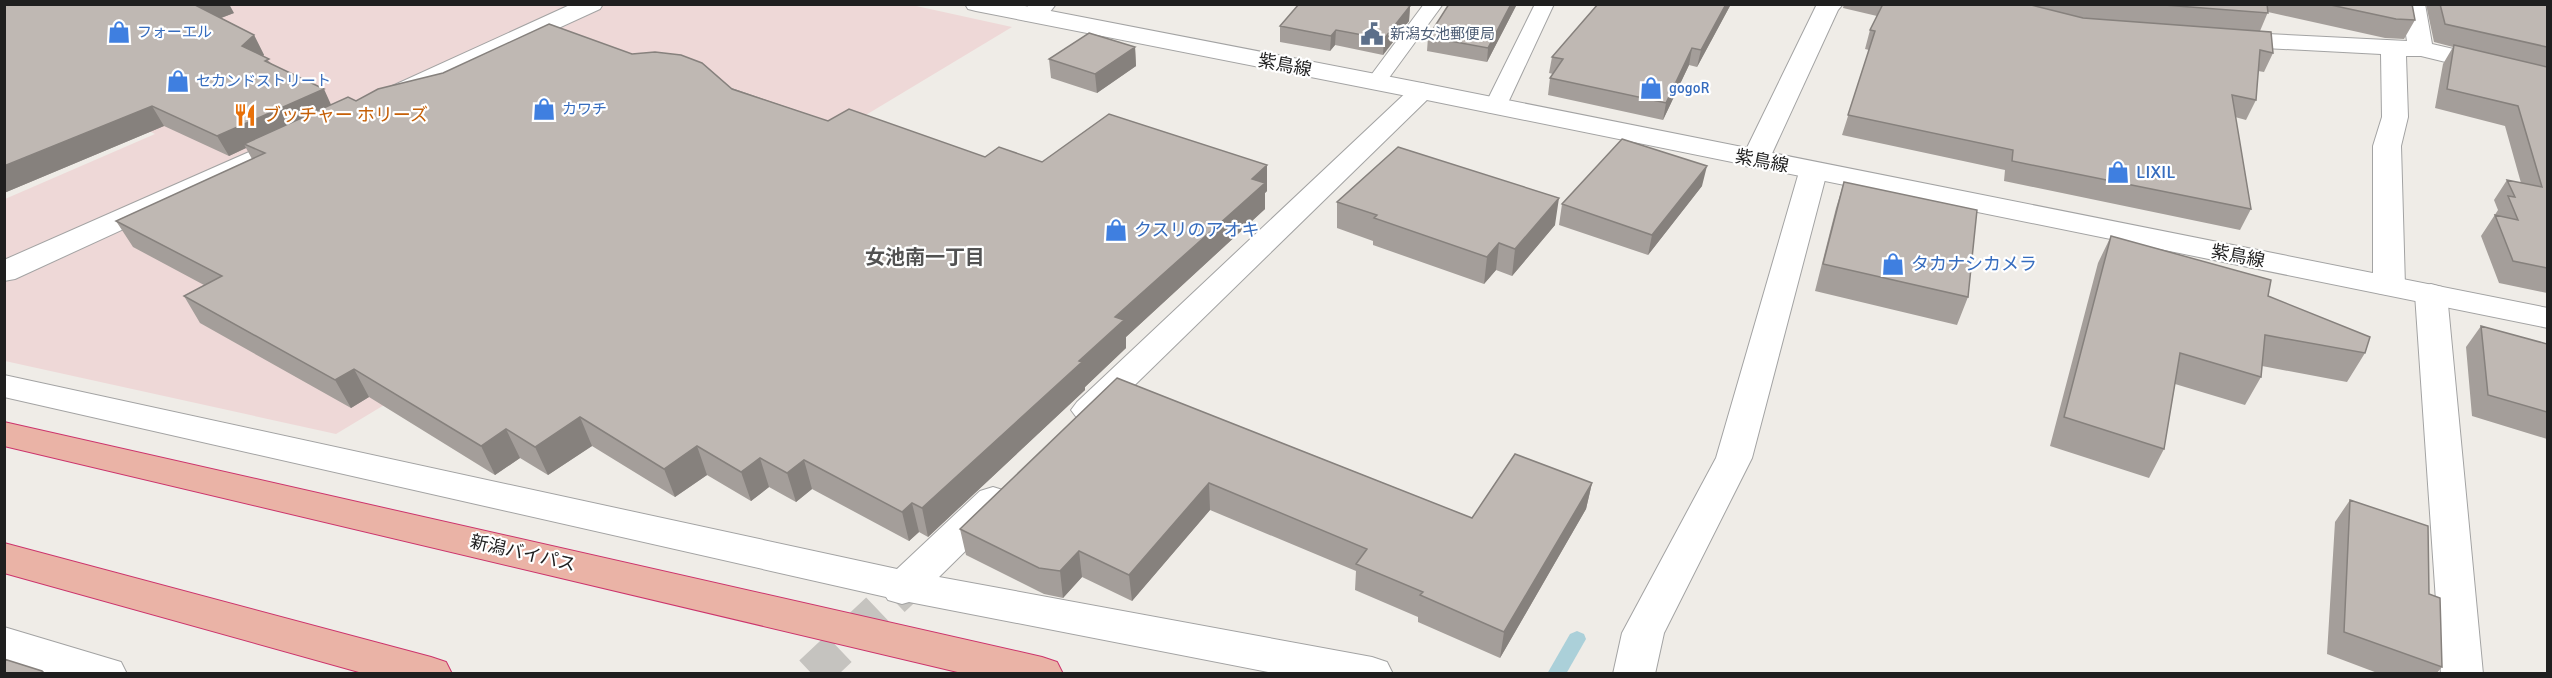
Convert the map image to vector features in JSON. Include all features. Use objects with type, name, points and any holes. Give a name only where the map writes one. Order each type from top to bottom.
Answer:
[{"type":"highway","name":"新潟バイパス","points":[[4,434],[1042,674]]},
{"type":"highway","points":[[4,558],[431,674]]},
{"type":"street","points":[[374,104],[592,4]]},
{"type":"street","name":"紫鳥線","points":[[976,4],[1039,10],[1422,92],[2547,318]]},
{"type":"street","points":[[1755,160],[1827,6],[1832,4]]},
{"type":"street","points":[[2406,9],[2421,49]]},
{"type":"street","points":[[2206,38],[2421,49],[2547,79]]},
{"type":"street","points":[[2389,286],[2386,146],[2395,117],[2395,60],[2392,48]]},
{"type":"street","points":[[1069,429],[1422,92]]},
{"type":"street","points":[[4,272],[320,128]]},
{"type":"street","points":[[1634,674],[1643,633],[1734,458],[1814,172]]},
{"type":"street","points":[[2431,294],[2462,674]]},
{"type":"street","points":[[4,386],[904,588],[1372,674]]},
{"type":"street","points":[[904,588],[1017,479]]},
{"type":"street","points":[[4,644],[106,674]]},
{"type":"lane","points":[[1376,82],[1434,4]]},
{"type":"lane","points":[[1495,106],[1545,4]]},
{"type":"shaded area","points":[[124,4],[907,4],[1012,27],[336,434],[5,361],[5,199],[155,134],[5,56],[4,47]]},
{"type":"building","points":[[4,4],[197,4],[195,5],[254,35],[242,46],[269,59],[265,61],[324,89],[217,136],[152,106],[4,166]]},
{"type":"building","points":[[1299,4],[1402,4],[1410,6],[1384,39],[1336,30],[1331,36],[1280,26]]},
{"type":"building","points":[[1449,4],[1511,4],[1488,48],[1428,37]]},
{"type":"building","points":[[1598,4],[1726,4],[1701,50],[1692,48],[1666,103],[1550,78],[1563,59],[1552,57]]},
{"type":"building","points":[[1883,4],[2027,4],[2083,18],[2271,32],[2273,53],[2260,50],[2256,100],[2232,95],[2251,209],[2012,161],[2013,150],[1848,115],[1875,31],[1870,30]]},
{"type":"building","points":[[2151,4],[2267,4],[2268,13]]},
{"type":"building","points":[[2326,4],[2412,4],[2415,20],[2396,19]]},
{"type":"building","points":[[2440,4],[2547,4],[2547,47],[2445,24]]},
{"type":"building","points":[[549,24],[632,54],[655,52],[681,55],[702,63],[732,89],[828,121],[849,109],[985,157],[999,147],[1042,162],[1109,114],[1267,165],[1252,179],[1265,183],[1115,317],[1124,320],[1079,361],[1082,362],[922,508],[912,503],[902,512],[804,460],[787,473],[760,458],[741,472],[697,446],[664,469],[580,417],[535,447],[506,429],[481,446],[354,369],[335,380],[184,296],[222,276],[116,221],[265,153],[244,144],[348,97],[356,101],[378,89],[443,73]]},
{"type":"building","points":[[1089,33],[1135,47],[1095,74],[1049,59]]},
{"type":"building","points":[[2454,45],[2547,67],[2547,268],[2513,261],[2495,215],[2518,220],[2508,196],[2515,197],[2507,180],[2542,187],[2518,106],[2447,89]]},
{"type":"building","points":[[1622,139],[1707,166],[1652,235],[1562,204]]},
{"type":"building","points":[[1398,147],[1559,198],[1515,249],[1499,243],[1487,257],[1374,218],[1377,215],[1337,202]]},
{"type":"building","name":"タカナシカメラ","points":[[1844,182],[1977,210],[1968,297],[1823,264]]},
{"type":"building","points":[[2111,236],[2271,280],[2268,296],[2370,337],[2365,353],[2265,335],[2261,377],[2180,353],[2164,449],[2064,417]]},
{"type":"building","points":[[2481,326],[2547,344],[2547,412],[2488,395]]},
{"type":"building","points":[[1117,378],[1472,518],[1515,454],[1592,483],[1504,632],[1420,595],[1423,592],[1356,564],[1367,549],[1209,483],[1129,575],[1079,551],[1060,571],[1039,568],[960,529]]},
{"type":"building","points":[[2350,500],[2428,526],[2429,594],[2440,598],[2442,667],[2344,632]]},
{"type":"building","points":[[4,659],[42,671],[45,674],[4,674]]},
{"type":"waterway","points":[[1556,674],[1577,639]]},
{"type":"tunnel","points":[[812,674],[902,589]]},
{"type":"place","name":"フォーエル","points":[[119,32]]},
{"type":"place","name":"新潟女池郵便局","points":[[1372,34]]},
{"type":"place","name":"セカンドストリート","points":[[178,81]]},
{"type":"place","name":"gogoR","points":[[1651,88]]},
{"type":"place","name":"カワチ","points":[[544,109]]},
{"type":"place","name":"ブッチャー ホリーズ","points":[[245,115]]},
{"type":"place","name":"LIXIL","points":[[2118,172]]},
{"type":"place","name":"クスリのアオキ","points":[[1116,230]]},
{"type":"place","name":"タカナシカメラ","points":[[1893,264]]},
{"type":"district","name":"女池南一丁目","points":[[925,257]]}]
